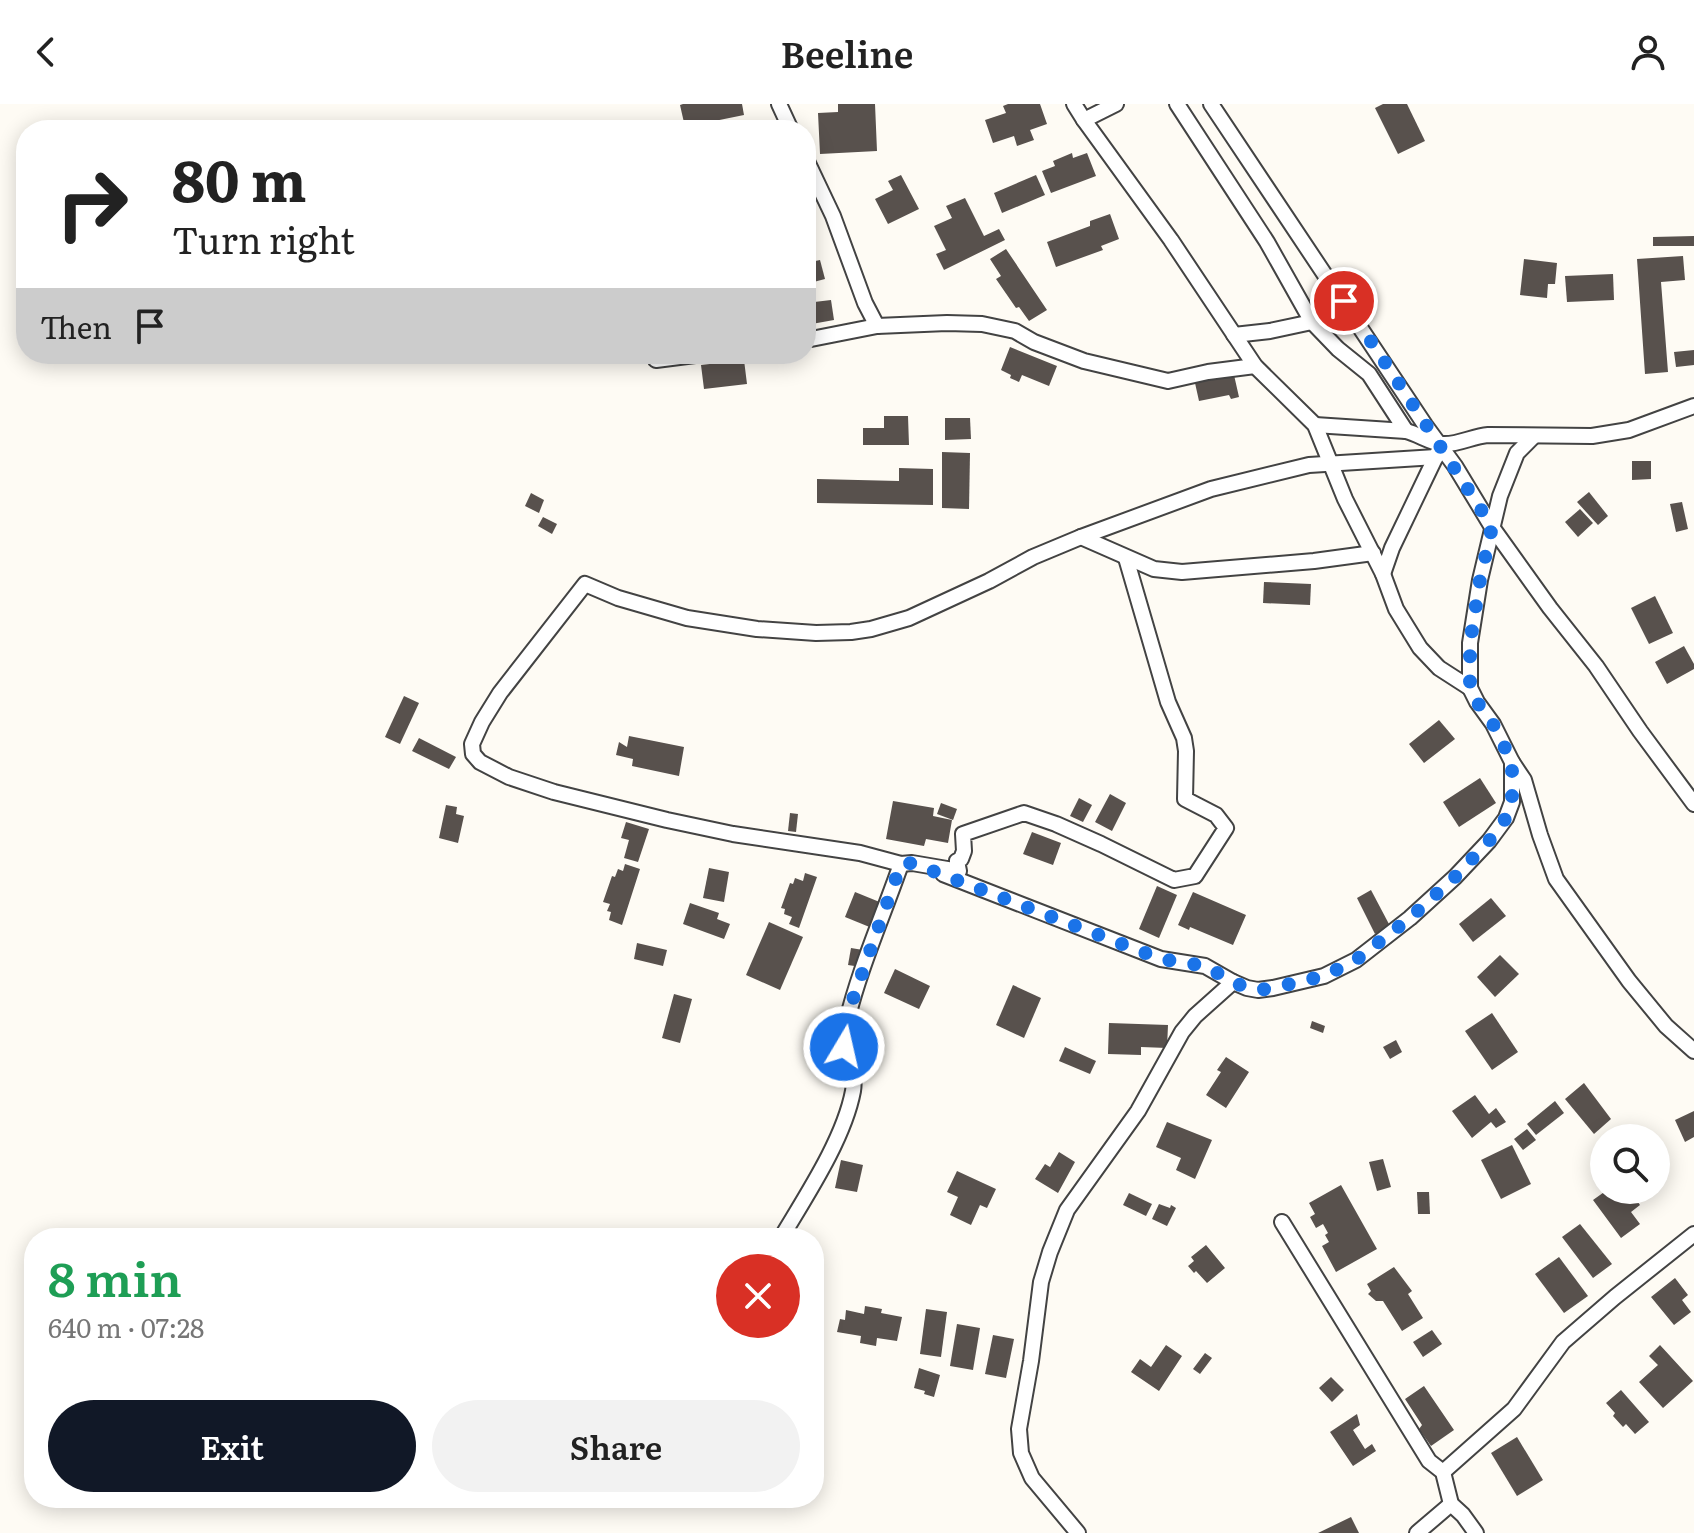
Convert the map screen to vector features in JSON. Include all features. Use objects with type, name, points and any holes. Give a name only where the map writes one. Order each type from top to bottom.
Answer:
[{"type":"street","points":[[1074,104],[1171,240],[1255,366],[1315,425],[1396,609],[1420,648],[1439,668],[1470,688]]},
{"type":"street","points":[[1084,120],[1116,104]]},
{"type":"street","points":[[1177,104],[1267,242],[1312,322],[1338,349],[1369,374],[1406,431]]},
{"type":"street","points":[[1211,104],[1438,449]]},
{"type":"street","points":[[816,180],[877,326]]},
{"type":"street","points":[[1234,335],[1312,322]]},
{"type":"street","points":[[816,338],[877,326],[982,324],[1000,327],[1084,361],[1168,381],[1255,366]]},
{"type":"street","points":[[1126,558],[1168,702],[1184,738],[1185,799],[1216,815],[1226,828],[1195,876],[1174,880],[1101,844],[1024,813],[963,834],[964,851],[957,861],[959,871],[733,834],[586,801],[491,769],[475,758],[472,744],[500,693],[585,584],[618,598],[687,618],[757,629],[851,632],[888,626],[909,618],[1033,557],[1211,489],[1309,465],[1438,449],[1474,436],[1592,436],[1629,430],[1694,406]]},
{"type":"street","points":[[1315,425],[1406,431],[1418,434],[1438,449],[1455,466],[1492,527],[1694,804]]},
{"type":"street","points":[[1534,436],[1517,453],[1492,527],[1470,643],[1470,688],[1524,780],[1556,879],[1629,981],[1666,1026],[1694,1051]]},
{"type":"street","points":[[1383,574],[1438,449]]},
{"type":"street","points":[[1081,537],[1126,558],[1167,572],[1314,561],[1373,553]]},
{"type":"street","points":[[907,863],[1161,959],[1205,966],[1233,982],[1258,990],[1324,976],[1356,960],[1410,918],[1455,877],[1506,818],[1512,802],[1512,762]]},
{"type":"street","points":[[787,1228],[845,1119],[853,1081],[844,1047],[845,1028],[852,1002],[907,863]]},
{"type":"street","points":[[1078,1533],[1032,1478],[1021,1453],[1019,1429],[1041,1282],[1067,1210],[1138,1111],[1182,1032],[1233,982]]},
{"type":"street","points":[[1282,1222],[1429,1461],[1443,1472],[1451,1504],[1476,1533]]},
{"type":"street","points":[[1443,1472],[1514,1409],[1563,1342],[1694,1234]]},
{"type":"street","points":[[1417,1533],[1451,1504]]},
{"type":"building","points":[[742,104],[744,115],[719,120],[683,120],[680,105]]},
{"type":"building","points":[[838,104],[875,104],[877,151],[820,154],[818,113],[838,112]]},
{"type":"building","points":[[1040,104],[1047,124],[1030,130],[1034,140],[1017,146],[1014,136],[993,143],[985,120],[1006,113],[1003,106]]},
{"type":"building","points":[[1383,104],[1407,104],[1425,141],[1398,154],[1375,108]]},
{"type":"building","points":[[1072,153],[1073,158],[1087,153],[1096,176],[1051,193],[1042,171],[1055,166],[1053,161]]},
{"type":"building","points":[[901,175],[919,209],[888,224],[875,199],[893,190],[888,181]]},
{"type":"building","points":[[1036,175],[1045,195],[1002,213],[994,193]]},
{"type":"building","points":[[965,198],[984,236],[999,229],[1005,240],[944,270],[936,254],[946,250],[934,226],[952,218],[946,206]]},
{"type":"building","points":[[1110,214],[1119,239],[1101,246],[1103,250],[1056,267],[1047,242],[1090,226],[1090,221]]},
{"type":"building","points":[[1694,236],[1694,246],[1653,246],[1653,237]]},
{"type":"building","points":[[1006,249],[1047,310],[1029,321],[996,279],[1001,276],[990,259]]},
{"type":"building","points":[[1683,256],[1685,280],[1661,282],[1668,372],[1645,374],[1637,259]]},
{"type":"building","points":[[1524,259],[1557,263],[1555,284],[1548,284],[1547,298],[1520,295]]},
{"type":"building","points":[[820,260],[825,279],[816,281],[816,261]]},
{"type":"building","points":[[1613,274],[1614,300],[1567,302],[1565,276]]},
{"type":"building","points":[[831,300],[834,320],[816,323],[816,302]]},
{"type":"building","points":[[1010,347],[1057,366],[1049,386],[1022,375],[1019,382],[1001,370]]},
{"type":"building","points":[[1694,350],[1694,365],[1676,367],[1674,352]]},
{"type":"building","points":[[744,364],[747,384],[704,389],[701,365]]},
{"type":"building","points":[[1234,375],[1239,397],[1231,399],[1229,395],[1199,401],[1195,383]]},
{"type":"building","points":[[884,416],[908,416],[909,445],[863,445],[863,428],[884,428]]},
{"type":"building","points":[[945,418],[970,418],[971,439],[945,440]]},
{"type":"building","points":[[942,452],[970,453],[969,509],[942,508]]},
{"type":"building","points":[[1632,461],[1651,461],[1651,479],[1632,480]]},
{"type":"building","points":[[899,468],[933,469],[933,505],[817,503],[817,479],[899,481]]},
{"type":"building","points":[[1589,492],[1608,516],[1598,525],[1577,502]]},
{"type":"building","points":[[531,493],[544,500],[539,513],[525,506]]},
{"type":"building","points":[[1682,502],[1688,529],[1676,532],[1670,504]]},
{"type":"building","points":[[1580,509],[1593,523],[1578,537],[1565,522]]},
{"type":"building","points":[[543,517],[557,524],[552,534],[538,526]]},
{"type":"building","points":[[1264,582],[1311,584],[1310,605],[1263,603]]},
{"type":"building","points":[[1655,596],[1673,633],[1649,644],[1631,608]]},
{"type":"building","points":[[1684,646],[1694,669],[1667,684],[1655,662]]},
{"type":"building","points":[[404,696],[419,703],[400,744],[385,737]]},
{"type":"building","points":[[1439,720],[1455,739],[1424,763],[1409,744]]},
{"type":"building","points":[[629,736],[684,747],[679,776],[632,766],[633,759],[616,755],[619,742],[627,747]]},
{"type":"building","points":[[419,738],[456,757],[449,769],[412,751]]},
{"type":"building","points":[[1480,778],[1496,803],[1459,827],[1443,802]]},
{"type":"building","points":[[1110,794],[1126,803],[1112,831],[1095,822]]},
{"type":"building","points":[[1079,798],[1092,805],[1083,822],[1070,816]]},
{"type":"building","points":[[893,801],[934,808],[933,816],[952,820],[948,843],[926,839],[924,846],[886,839]]},
{"type":"building","points":[[941,803],[957,809],[953,820],[937,814]]},
{"type":"building","points":[[446,805],[457,807],[456,814],[464,816],[458,843],[439,838]]},
{"type":"building","points":[[790,813],[798,814],[796,832],[788,831]]},
{"type":"building","points":[[626,822],[649,829],[638,862],[624,858],[629,840],[621,838]]},
{"type":"building","points":[[1032,832],[1061,843],[1053,865],[1023,854]]},
{"type":"building","points":[[625,864],[640,869],[622,925],[609,920],[611,912],[607,911],[610,904],[603,902],[612,876],[615,877],[618,869],[623,871]]},
{"type":"building","points":[[709,868],[729,872],[724,902],[703,898]]},
{"type":"building","points":[[805,873],[817,877],[799,928],[789,924],[792,917],[784,914],[785,909],[781,908],[790,883],[793,884],[795,878],[803,881]]},
{"type":"building","points":[[1157,886],[1177,895],[1159,938],[1139,929]]},
{"type":"building","points":[[1371,890],[1390,926],[1375,934],[1357,898]]},
{"type":"building","points":[[855,892],[882,903],[872,928],[845,917]]},
{"type":"building","points":[[1193,892],[1246,915],[1233,945],[1178,925]]},
{"type":"building","points":[[1491,898],[1506,916],[1473,942],[1459,924]]},
{"type":"building","points":[[690,903],[719,913],[717,919],[730,924],[724,939],[683,924]]},
{"type":"building","points":[[769,922],[803,937],[780,990],[746,975]]},
{"type":"building","points":[[637,943],[667,950],[663,966],[634,959]]},
{"type":"building","points":[[851,948],[863,950],[861,967],[848,965]]},
{"type":"building","points":[[1500,955],[1519,974],[1495,997],[1477,977]]},
{"type":"building","points":[[895,969],[930,986],[919,1009],[884,993]]},
{"type":"building","points":[[1013,985],[1041,998],[1024,1038],[996,1025]]},
{"type":"building","points":[[674,994],[692,999],[680,1043],[662,1038]]},
{"type":"building","points":[[1492,1013],[1518,1052],[1492,1070],[1465,1031]]},
{"type":"building","points":[[1312,1021],[1325,1026],[1323,1033],[1310,1028]]},
{"type":"building","points":[[1109,1023],[1168,1025],[1167,1048],[1141,1047],[1141,1055],[1108,1054]]},
{"type":"building","points":[[1396,1040],[1402,1052],[1390,1059],[1383,1047]]},
{"type":"building","points":[[1065,1047],[1096,1061],[1090,1074],[1059,1061]]},
{"type":"building","points":[[1226,1057],[1249,1072],[1226,1108],[1206,1095],[1221,1072],[1217,1070]]},
{"type":"building","points":[[1584,1083],[1611,1119],[1605,1124],[1590,1124],[1590,1129],[1565,1099]]},
{"type":"building","points":[[1475,1095],[1489,1114],[1496,1108],[1506,1122],[1496,1128],[1491,1122],[1472,1138],[1452,1111]]},
{"type":"building","points":[[1555,1101],[1564,1113],[1536,1135],[1527,1124]]},
{"type":"building","points":[[1694,1111],[1694,1137],[1685,1142],[1675,1120]]},
{"type":"building","points":[[1167,1122],[1212,1140],[1195,1179],[1176,1170],[1181,1158],[1156,1147]]},
{"type":"building","points":[[1527,1129],[1536,1140],[1523,1150],[1514,1139]]},
{"type":"building","points":[[1512,1145],[1531,1184],[1501,1199],[1481,1160]]},
{"type":"building","points":[[1059,1152],[1075,1162],[1058,1193],[1035,1179],[1045,1164],[1050,1167]]},
{"type":"building","points":[[1383,1159],[1391,1187],[1377,1191],[1369,1162]]},
{"type":"building","points":[[841,1160],[863,1165],[857,1192],[835,1188]]},
{"type":"building","points":[[957,1171],[996,1189],[987,1208],[980,1205],[971,1225],[950,1215],[958,1197],[947,1192]]},
{"type":"building","points":[[1341,1185],[1377,1249],[1336,1272],[1322,1246],[1329,1242],[1325,1235],[1328,1233],[1323,1224],[1316,1228],[1310,1217],[1315,1214],[1309,1203]]},
{"type":"building","points":[[1417,1192],[1429,1192],[1430,1214],[1418,1214]]},
{"type":"building","points":[[1129,1193],[1152,1204],[1146,1216],[1123,1205]]},
{"type":"building","points":[[1159,1204],[1176,1208],[1167,1226],[1152,1219]]},
{"type":"building","points":[[1596,1204],[1639,1204],[1631,1212],[1640,1224],[1621,1238]]},
{"type":"building","points":[[1580,1224],[1612,1264],[1593,1278],[1562,1237]]},
{"type":"building","points":[[1206,1245],[1225,1268],[1207,1283],[1188,1266],[1194,1261],[1191,1257]]},
{"type":"building","points":[[1559,1257],[1588,1296],[1564,1313],[1535,1274]]},
{"type":"building","points":[[1394,1267],[1412,1291],[1408,1294],[1423,1318],[1402,1331],[1383,1301],[1376,1301],[1368,1294],[1371,1291],[1367,1284]]},
{"type":"building","points":[[1675,1278],[1688,1295],[1682,1300],[1691,1312],[1674,1325],[1651,1297]]},
{"type":"building","points":[[865,1306],[902,1317],[897,1341],[877,1338],[876,1346],[860,1343],[861,1336],[837,1332],[840,1319],[845,1320],[846,1310],[864,1314]]},
{"type":"building","points":[[926,1309],[947,1312],[941,1357],[920,1354]]},
{"type":"building","points":[[957,1324],[980,1328],[973,1370],[950,1366]]},
{"type":"building","points":[[1432,1330],[1442,1344],[1423,1357],[1413,1342]]},
{"type":"building","points":[[993,1335],[1014,1339],[1006,1378],[985,1374]]},
{"type":"building","points":[[1166,1345],[1182,1356],[1159,1391],[1131,1372],[1140,1359],[1151,1367]]},
{"type":"building","points":[[1660,1345],[1693,1381],[1663,1408],[1639,1382],[1658,1365],[1649,1356]]},
{"type":"building","points":[[1205,1353],[1212,1358],[1200,1374],[1193,1369]]},
{"type":"building","points":[[919,1368],[940,1375],[934,1397],[914,1388]]},
{"type":"building","points":[[1331,1377],[1344,1390],[1332,1402],[1319,1388]]},
{"type":"building","points":[[1424,1386],[1454,1430],[1431,1446],[1405,1399]]},
{"type":"building","points":[[1621,1390],[1649,1422],[1635,1434],[1626,1424],[1623,1427],[1606,1403]]},
{"type":"building","points":[[1357,1414],[1360,1425],[1353,1430],[1365,1449],[1372,1444],[1376,1451],[1353,1466],[1330,1432]]},
{"type":"building","points":[[1517,1437],[1543,1480],[1517,1496],[1491,1453]]},
{"type":"building","points":[[1351,1517],[1359,1533],[1318,1533]]},
{"type":"route","points":[[844,1047],[852,1002],[901,864],[912,863],[1161,959],[1205,966],[1233,982],[1258,990],[1324,976],[1356,960],[1410,918],[1455,877],[1506,818],[1512,802],[1512,762],[1470,688],[1470,643],[1492,527],[1455,466],[1344,301]]}]
